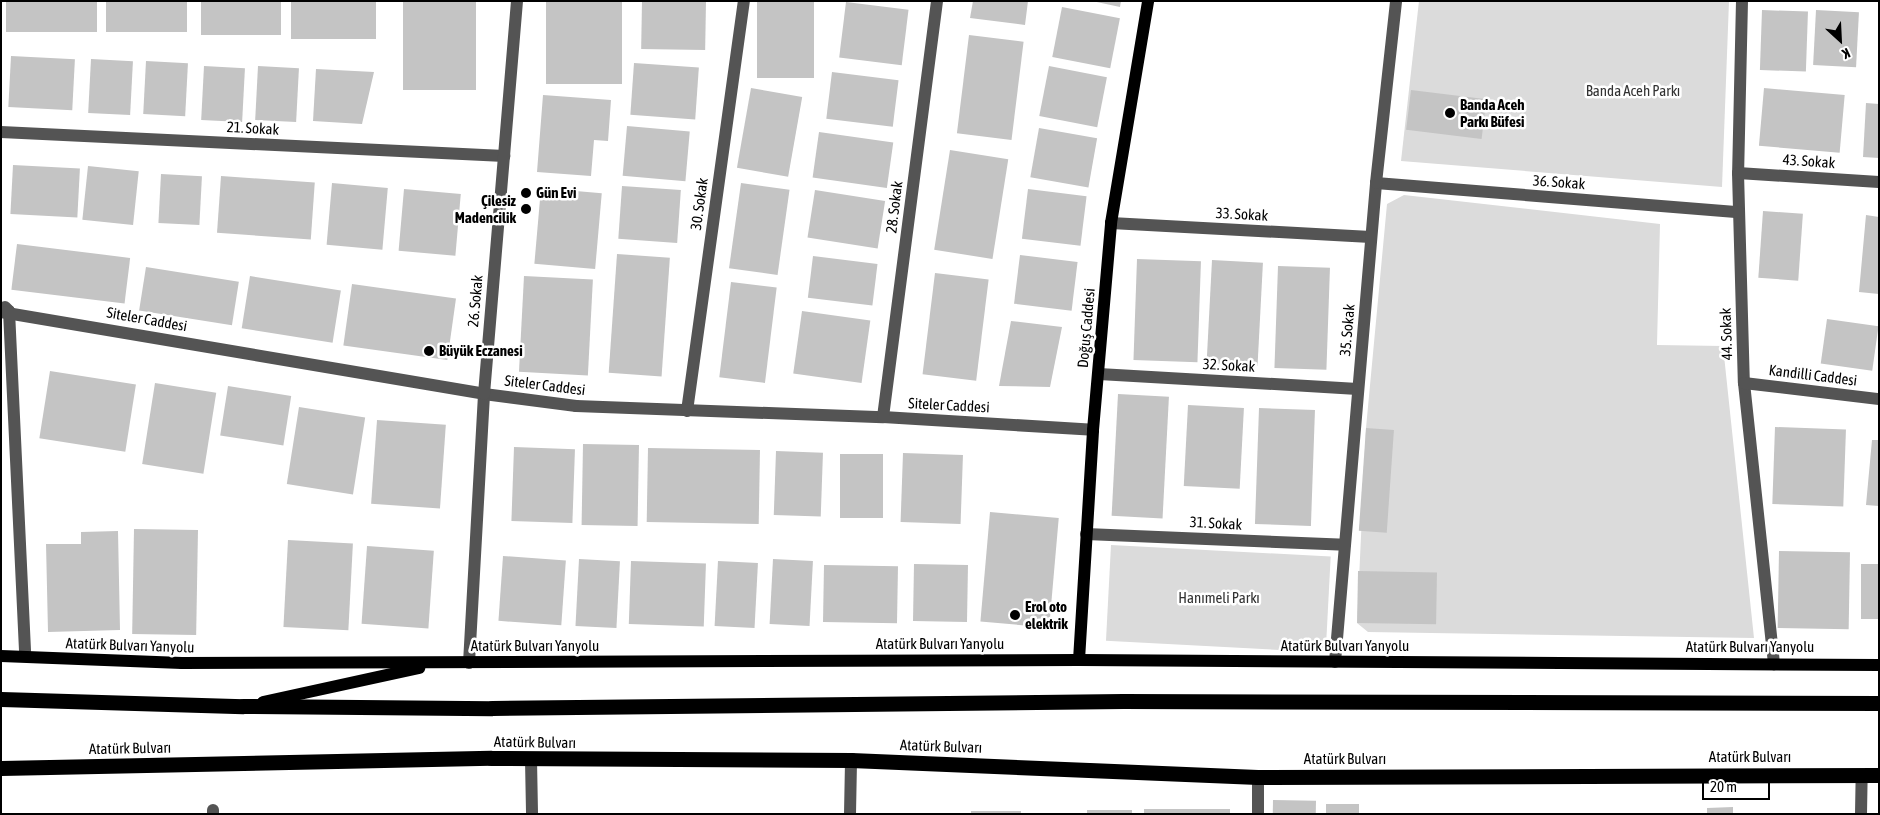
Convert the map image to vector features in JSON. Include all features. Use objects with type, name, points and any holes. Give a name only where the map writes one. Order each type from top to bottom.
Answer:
[{"type":"highway","points":[[1,700],[243,706],[512,708],[1123,701],[1879,703]]},
{"type":"highway","name":"Atatürk Bulvarı","points":[[1,768],[531,760],[851,760],[1258,776],[1879,775]]},
{"type":"main road","name":"Doğuş Caddesi","points":[[1078,660],[1093,430],[1111,223],[1148,1]]},
{"type":"main road","name":"Atatürk Bulvarı Yanyolu","points":[[1,656],[25,656],[95,662],[469,663],[1078,660],[1879,665]]},
{"type":"main road","points":[[243,706],[441,663]]},
{"type":"street","name":"26. Sokak","points":[[469,663],[484,394],[517,1]]},
{"type":"street","name":"30. Sokak","points":[[687,411],[744,1]]},
{"type":"street","name":"28. Sokak","points":[[883,417],[937,1]]},
{"type":"street","name":"35. Sokak","points":[[1335,662],[1371,237],[1396,1]]},
{"type":"street","name":"44. Sokak","points":[[1742,1],[1738,172],[1744,383],[1774,664]]},
{"type":"street","name":"21. Sokak","points":[[1,132],[504,156]]},
{"type":"street","name":"43. Sokak","points":[[1738,172],[1879,182]]},
{"type":"street","name":"36. Sokak","points":[[1376,184],[1739,212]]},
{"type":"street","name":"33. Sokak","points":[[1111,223],[1371,237]]},
{"type":"street","name":"Siteler Caddesi","points":[[4,309],[484,394],[576,406],[883,417],[1093,430]]},
{"type":"street","points":[[4,309],[25,656]]},
{"type":"street","name":"32. Sokak","points":[[1099,374],[1358,389]]},
{"type":"street","name":"Kandilli Caddesi","points":[[1744,383],[1879,399]]},
{"type":"street","name":"31. Sokak","points":[[1086,534],[1345,545]]},
{"type":"street","points":[[531,760],[532,814]]},
{"type":"street","points":[[850,814],[851,760]]},
{"type":"street","points":[[1861,814],[1862,775]]},
{"type":"street","points":[[1258,776],[1258,814]]},
{"type":"green space","name":"Banda Aceh Parkı","points":[[1419,1],[1729,1],[1722,187],[1401,161]]},
{"type":"green space","points":[[1404,195],[1660,224],[1657,345],[1723,346],[1754,638],[1368,632],[1357,623],[1366,428],[1387,204]]},
{"type":"green space","name":"Hanımeli Parkı","points":[[1111,545],[1331,557],[1326,652],[1106,641]]},
{"type":"building","points":[[6,1],[97,1],[97,32],[6,32]]},
{"type":"building","points":[[106,1],[187,1],[187,32],[106,32]]},
{"type":"building","points":[[201,1],[281,1],[281,35],[201,35]]},
{"type":"building","points":[[291,1],[376,1],[376,39],[291,39]]},
{"type":"building","points":[[403,1],[476,1],[476,90],[403,90]]},
{"type":"building","points":[[546,1],[622,1],[622,84],[546,84]]},
{"type":"building","points":[[642,1],[706,2],[705,50],[641,49]]},
{"type":"building","points":[[757,1],[814,1],[814,78],[757,78]]},
{"type":"building","points":[[973,1],[1028,1],[1025,25],[970,18]]},
{"type":"building","points":[[1092,1],[1121,1],[1120,7]]},
{"type":"building","points":[[846,2],[909,10],[902,65],[839,58]]},
{"type":"building","points":[[1062,7],[1120,18],[1110,68],[1052,57]]},
{"type":"building","points":[[1762,10],[1808,12],[1806,72],[1760,70]]},
{"type":"building","points":[[1816,10],[1859,12],[1856,67],[1813,65]]},
{"type":"building","points":[[969,35],[1024,42],[1012,140],[957,133]]},
{"type":"building","points":[[11,56],[75,59],[72,110],[8,107]]},
{"type":"building","points":[[91,59],[133,61],[130,115],[88,113]]},
{"type":"building","points":[[146,61],[188,63],[185,116],[143,114]]},
{"type":"building","points":[[634,63],[699,68],[695,119],[630,115]]},
{"type":"building","points":[[204,66],[245,68],[242,122],[201,120]]},
{"type":"building","points":[[258,66],[299,68],[296,122],[255,120]]},
{"type":"building","points":[[1049,66],[1107,77],[1097,127],[1039,116]]},
{"type":"building","points":[[316,69],[374,72],[362,124],[313,121]]},
{"type":"building","points":[[832,72],[899,80],[893,127],[826,119]]},
{"type":"building","points":[[751,88],[802,97],[788,177],[737,168]]},
{"type":"building","points":[[1764,88],[1845,95],[1840,153],[1759,146]]},
{"type":"building","points":[[1411,90],[1486,99],[1482,139],[1406,130]]},
{"type":"building","points":[[543,95],[611,100],[608,141],[594,140],[591,176],[537,172]]},
{"type":"building","points":[[1866,103],[1879,104],[1879,158],[1863,157]]},
{"type":"building","points":[[627,126],[690,131],[685,181],[623,176]]},
{"type":"building","points":[[1039,128],[1097,138],[1088,187],[1030,177]]},
{"type":"building","points":[[819,132],[893,142],[887,188],[813,178]]},
{"type":"building","points":[[950,150],[1008,159],[992,259],[934,250]]},
{"type":"building","points":[[13,165],[80,169],[77,217],[10,214]]},
{"type":"building","points":[[88,166],[139,171],[133,225],[82,220]]},
{"type":"building","points":[[161,174],[202,176],[199,225],[158,223]]},
{"type":"building","points":[[221,176],[315,183],[311,239],[217,233]]},
{"type":"building","points":[[332,183],[388,188],[382,250],[327,245]]},
{"type":"building","points":[[741,183],[790,190],[778,275],[729,268]]},
{"type":"building","points":[[622,186],[681,190],[677,243],[618,239]]},
{"type":"building","points":[[541,188],[602,193],[595,269],[534,264]]},
{"type":"building","points":[[404,189],[461,194],[455,256],[399,251]]},
{"type":"building","points":[[1028,189],[1087,196],[1080,246],[1022,239]]},
{"type":"building","points":[[815,190],[885,201],[878,249],[807,237]]},
{"type":"building","points":[[1763,211],[1803,214],[1798,281],[1758,278]]},
{"type":"building","points":[[1866,215],[1879,217],[1879,294],[1859,292]]},
{"type":"building","points":[[17,244],[130,258],[125,304],[11,290]]},
{"type":"building","points":[[617,254],[670,258],[662,376],[609,373]]},
{"type":"building","points":[[1020,255],[1078,262],[1072,311],[1014,304]]},
{"type":"building","points":[[813,256],[878,264],[872,306],[808,298]]},
{"type":"building","points":[[1137,259],[1201,261],[1197,362],[1133,360]]},
{"type":"building","points":[[1212,260],[1263,263],[1258,366],[1207,363]]},
{"type":"building","points":[[1278,266],[1330,268],[1326,370],[1274,368]]},
{"type":"building","points":[[146,267],[239,282],[232,325],[139,310]]},
{"type":"building","points":[[935,273],[989,280],[976,381],[923,374]]},
{"type":"building","points":[[250,276],[341,290],[333,343],[242,328]]},
{"type":"building","points":[[524,276],[593,280],[588,375],[519,372]]},
{"type":"building","points":[[731,282],[777,288],[765,383],[719,377]]},
{"type":"building","points":[[352,284],[456,299],[447,360],[343,345]]},
{"type":"building","points":[[802,311],[870,321],[862,383],[793,373]]},
{"type":"building","points":[[1827,319],[1878,326],[1872,371],[1821,364]]},
{"type":"building","points":[[1011,321],[1062,327],[1050,387],[999,386]]},
{"type":"building","points":[[50,371],[136,385],[125,452],[39,438]]},
{"type":"building","points":[[155,383],[216,393],[203,474],[142,464]]},
{"type":"building","points":[[228,386],[291,396],[283,445],[220,435]]},
{"type":"building","points":[[1118,394],[1169,397],[1163,519],[1112,516]]},
{"type":"building","points":[[1188,405],[1244,408],[1240,489],[1184,486]]},
{"type":"building","points":[[299,407],[365,417],[353,495],[287,484]]},
{"type":"building","points":[[1259,408],[1315,410],[1311,526],[1255,524]]},
{"type":"building","points":[[377,420],[446,425],[440,509],[371,504]]},
{"type":"building","points":[[1775,427],[1846,429],[1843,506],[1772,504]]},
{"type":"building","points":[[1366,428],[1394,430],[1387,533],[1359,531]]},
{"type":"building","points":[[1872,440],[1879,440],[1879,506],[1866,505]]},
{"type":"building","points":[[583,444],[639,445],[638,526],[582,525]]},
{"type":"building","points":[[514,447],[575,449],[572,523],[511,521]]},
{"type":"building","points":[[648,448],[760,450],[759,524],[647,522]]},
{"type":"building","points":[[776,451],[823,453],[821,517],[774,515]]},
{"type":"building","points":[[903,453],[963,455],[961,524],[901,522]]},
{"type":"building","points":[[840,454],[883,454],[883,518],[840,518]]},
{"type":"building","points":[[990,512],[1059,518],[1049,628],[980,622]]},
{"type":"building","points":[[134,529],[198,530],[196,635],[132,634]]},
{"type":"building","points":[[118,531],[120,630],[48,632],[46,544],[81,544],[81,532]]},
{"type":"building","points":[[288,540],[353,543],[348,630],[283,627]]},
{"type":"building","points":[[367,546],[434,551],[428,628],[362,624]]},
{"type":"building","points":[[1779,551],[1850,552],[1849,629],[1778,628]]},
{"type":"building","points":[[503,556],[566,560],[561,625],[498,621]]},
{"type":"building","points":[[579,559],[620,561],[616,628],[575,626]]},
{"type":"building","points":[[773,559],[813,561],[810,626],[770,624]]},
{"type":"building","points":[[631,561],[706,564],[704,627],[629,624]]},
{"type":"building","points":[[718,561],[758,563],[755,628],[715,626]]},
{"type":"building","points":[[914,564],[968,565],[967,622],[913,621]]},
{"type":"building","points":[[1861,564],[1879,564],[1879,619],[1861,619]]},
{"type":"building","points":[[824,565],[898,566],[897,623],[823,622]]},
{"type":"building","points":[[1358,571],[1437,572],[1436,624],[1357,623]]},
{"type":"building","points":[[1273,800],[1316,801],[1316,814],[1273,814]]},
{"type":"building","points":[[1326,804],[1359,804],[1359,814],[1326,814]]},
{"type":"building","points":[[1733,807],[1733,814],[1707,814],[1707,808]]},
{"type":"building","points":[[1144,809],[1230,809],[1230,814],[1144,814]]},
{"type":"building","points":[[1087,810],[1132,810],[1132,814],[1087,814]]},
{"type":"building","points":[[971,811],[1021,811],[1021,814],[971,814]]},
{"type":"place","name":"Banda Aceh Parkı Büfesi","points":[[1450,113]]},
{"type":"place","name":"Gün Evi","points":[[526,193]]},
{"type":"place","name":"Çilesiz Madencilik","points":[[526,209]]},
{"type":"place","name":"Büyük Eczanesi","points":[[429,351]]},
{"type":"place","name":"Erol oto elektrik","points":[[1015,615]]}]
